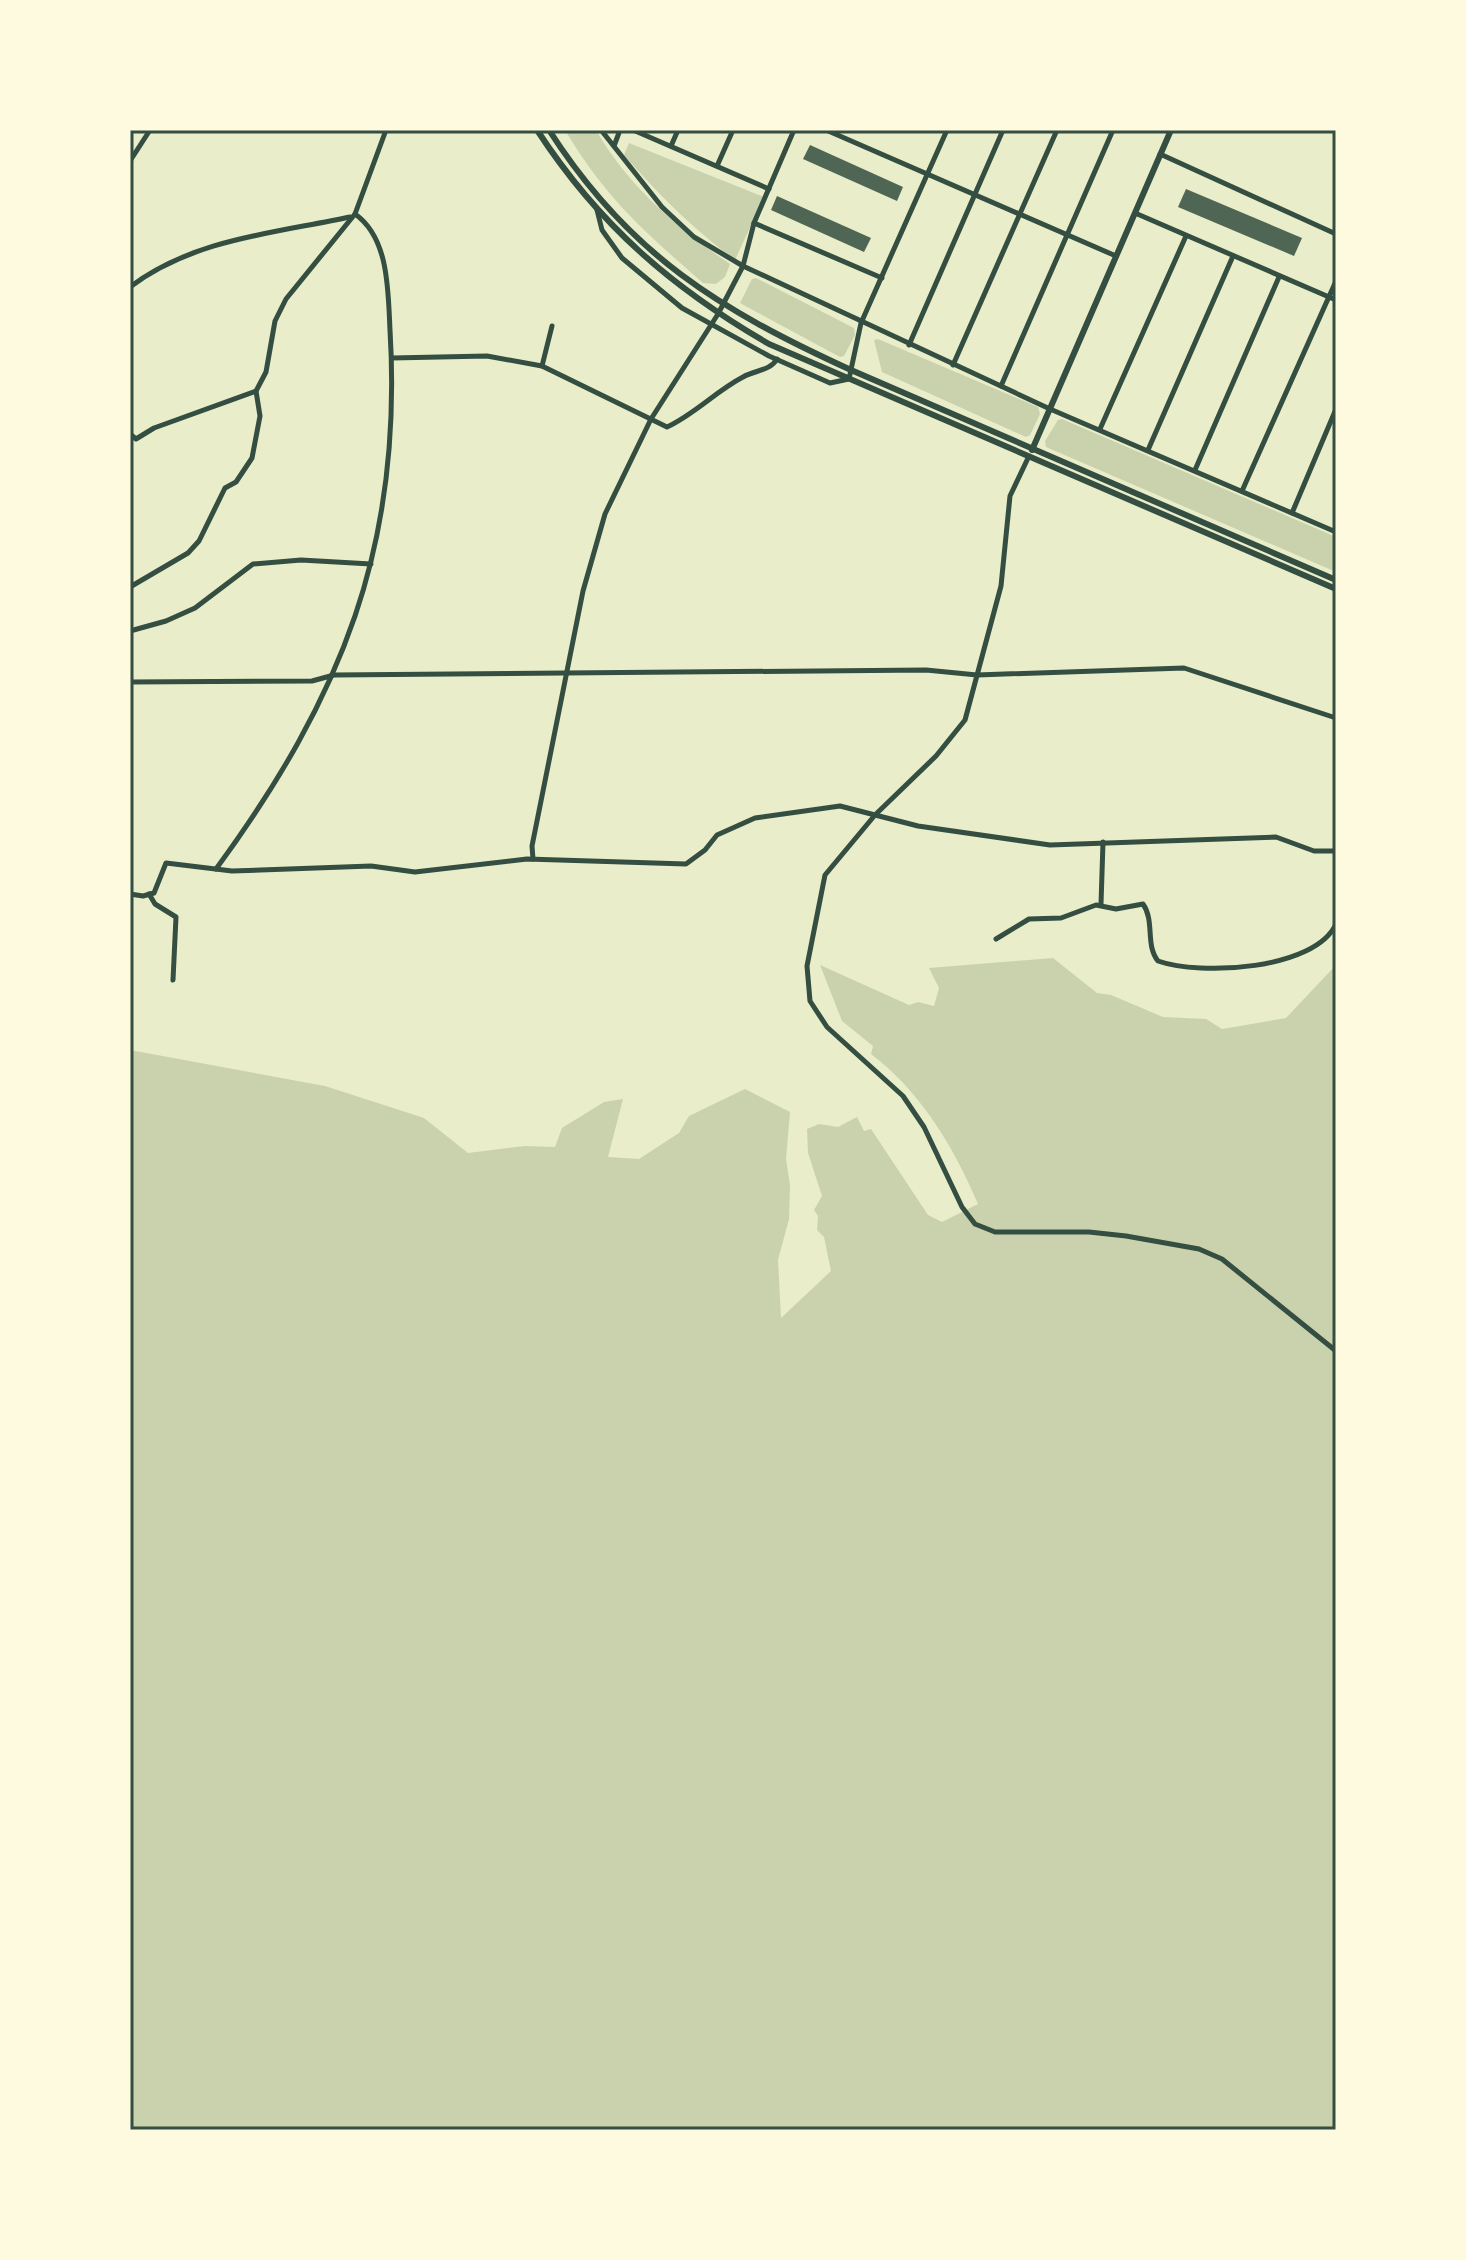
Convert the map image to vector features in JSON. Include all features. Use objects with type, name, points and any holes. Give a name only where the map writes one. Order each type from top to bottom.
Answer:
[{"type":"street","points":[[130,161],[150,130]]},
{"type":"street","points":[[130,587],[188,553],[199,541],[225,488],[244,472],[252,458],[260,416],[256,391],[266,372],[275,321],[286,299],[353,215],[386,130]]},
{"type":"street","points":[[537,130],[597,210],[656,267],[718,314],[769,344],[1336,589]]},
{"type":"street","points":[[549,130],[612,214],[659,259],[721,305],[774,335],[851,370],[1033,446],[1336,580]]},
{"type":"street","points":[[601,130],[662,207],[694,237],[743,266],[1050,409],[1336,532]]},
{"type":"street","points":[[613,147],[620,130]]},
{"type":"street","points":[[633,130],[769,189]]},
{"type":"street","points":[[671,146],[678,130]]},
{"type":"street","points":[[717,166],[733,130]]},
{"type":"street","points":[[533,859],[583,591],[605,514],[651,419],[718,314],[743,266],[754,223],[794,130]]},
{"type":"street","points":[[826,130],[1116,256]]},
{"type":"street","points":[[849,379],[861,323],[947,130]]},
{"type":"street","points":[[909,345],[1003,130]]},
{"type":"street","points":[[953,365],[1057,130]]},
{"type":"street","points":[[1001,386],[1113,130]]},
{"type":"street","points":[[1171,130],[1010,496],[1001,586],[965,720],[936,756],[875,815],[825,875],[807,966],[810,1001],[827,1027],[903,1096],[924,1127],[962,1207],[975,1224],[995,1232],[1089,1232],[1201,1250],[1222,1259],[1336,1351]]},
{"type":"street","points":[[1160,154],[1336,234]]},
{"type":"street","points":[[597,210],[602,230],[622,258],[682,308],[777,359],[830,383],[849,379]]},
{"type":"street","points":[[1135,213],[1336,300]]},
{"type":"street","points":[[130,287],[167,262],[195,250],[353,215],[371,225],[378,239],[389,297],[393,414],[371,564],[334,675],[286,766],[216,869]]},
{"type":"street","points":[[754,223],[882,278]]},
{"type":"street","points":[[1100,429],[1186,236]]},
{"type":"street","points":[[1148,450],[1233,256]]},
{"type":"street","points":[[1195,470],[1279,277]]},
{"type":"street","points":[[1242,491],[1336,281]]},
{"type":"street","points":[[542,366],[552,326]]},
{"type":"street","points":[[392,358],[487,356],[542,366],[667,427],[706,405],[735,381],[772,367],[777,359]]},
{"type":"street","points":[[130,434],[136,439],[154,428],[256,391]]},
{"type":"street","points":[[1292,513],[1336,409]]},
{"type":"street","points":[[130,631],[166,621],[195,608],[253,564],[301,560],[371,564]]},
{"type":"street","points":[[130,682],[312,681],[334,675],[926,670],[977,675],[1184,668],[1336,718]]},
{"type":"street","points":[[130,894],[154,893],[160,870],[166,863],[216,869],[371,866],[415,872],[487,861],[533,859],[686,864],[705,850],[717,835],[755,818],[840,806],[918,826],[1050,845],[1276,837],[1314,851],[1336,851]]},
{"type":"street","points":[[1101,904],[1103,842]]},
{"type":"street","points":[[149,894],[155,904],[176,917],[173,980]]},
{"type":"street","points":[[996,939],[1029,919],[1061,918],[1101,904],[1116,909],[1145,905],[1155,957],[1180,966],[1275,963],[1321,945],[1336,924]]},
{"type":"green space","points":[[565,130],[596,130],[638,188],[691,236],[730,264],[725,277],[716,284],[703,283],[662,247],[611,195]]},
{"type":"green space","points":[[629,143],[764,197],[735,260],[690,223],[624,155]]},
{"type":"green space","points":[[756,278],[854,328],[855,335],[844,356],[840,357],[740,303],[752,279]]},
{"type":"green space","points":[[878,339],[1038,407],[1040,414],[1030,435],[1026,437],[882,372],[874,340]]},
{"type":"green space","points":[[1062,419],[1336,537],[1336,572],[1046,447],[1045,441],[1058,420]]},
{"type":"green space","points":[[1053,958],[1097,993],[1111,995],[1163,1017],[1206,1019],[1222,1029],[1286,1018],[1336,965],[1336,2130],[130,2130],[130,1050],[325,1086],[424,1118],[468,1153],[525,1146],[555,1147],[562,1128],[604,1102],[623,1099],[608,1157],[639,1159],[679,1133],[689,1116],[745,1089],[790,1112],[786,1159],[790,1185],[789,1219],[778,1260],[781,1318],[831,1271],[824,1237],[817,1230],[818,1216],[814,1210],[822,1196],[808,1153],[807,1129],[819,1124],[838,1127],[857,1117],[864,1131],[871,1129],[928,1215],[942,1222],[978,1204],[947,1141],[920,1103],[871,1054],[873,1046],[842,1021],[820,965],[909,1005],[918,1002],[934,1006],[939,988],[929,968]]},
{"type":"building","points":[[810,145],[903,187],[897,201],[803,159]]},
{"type":"building","points":[[1186,189],[1302,238],[1294,256],[1178,207]]},
{"type":"building","points":[[777,196],[871,238],[864,252],[771,210]]}]
